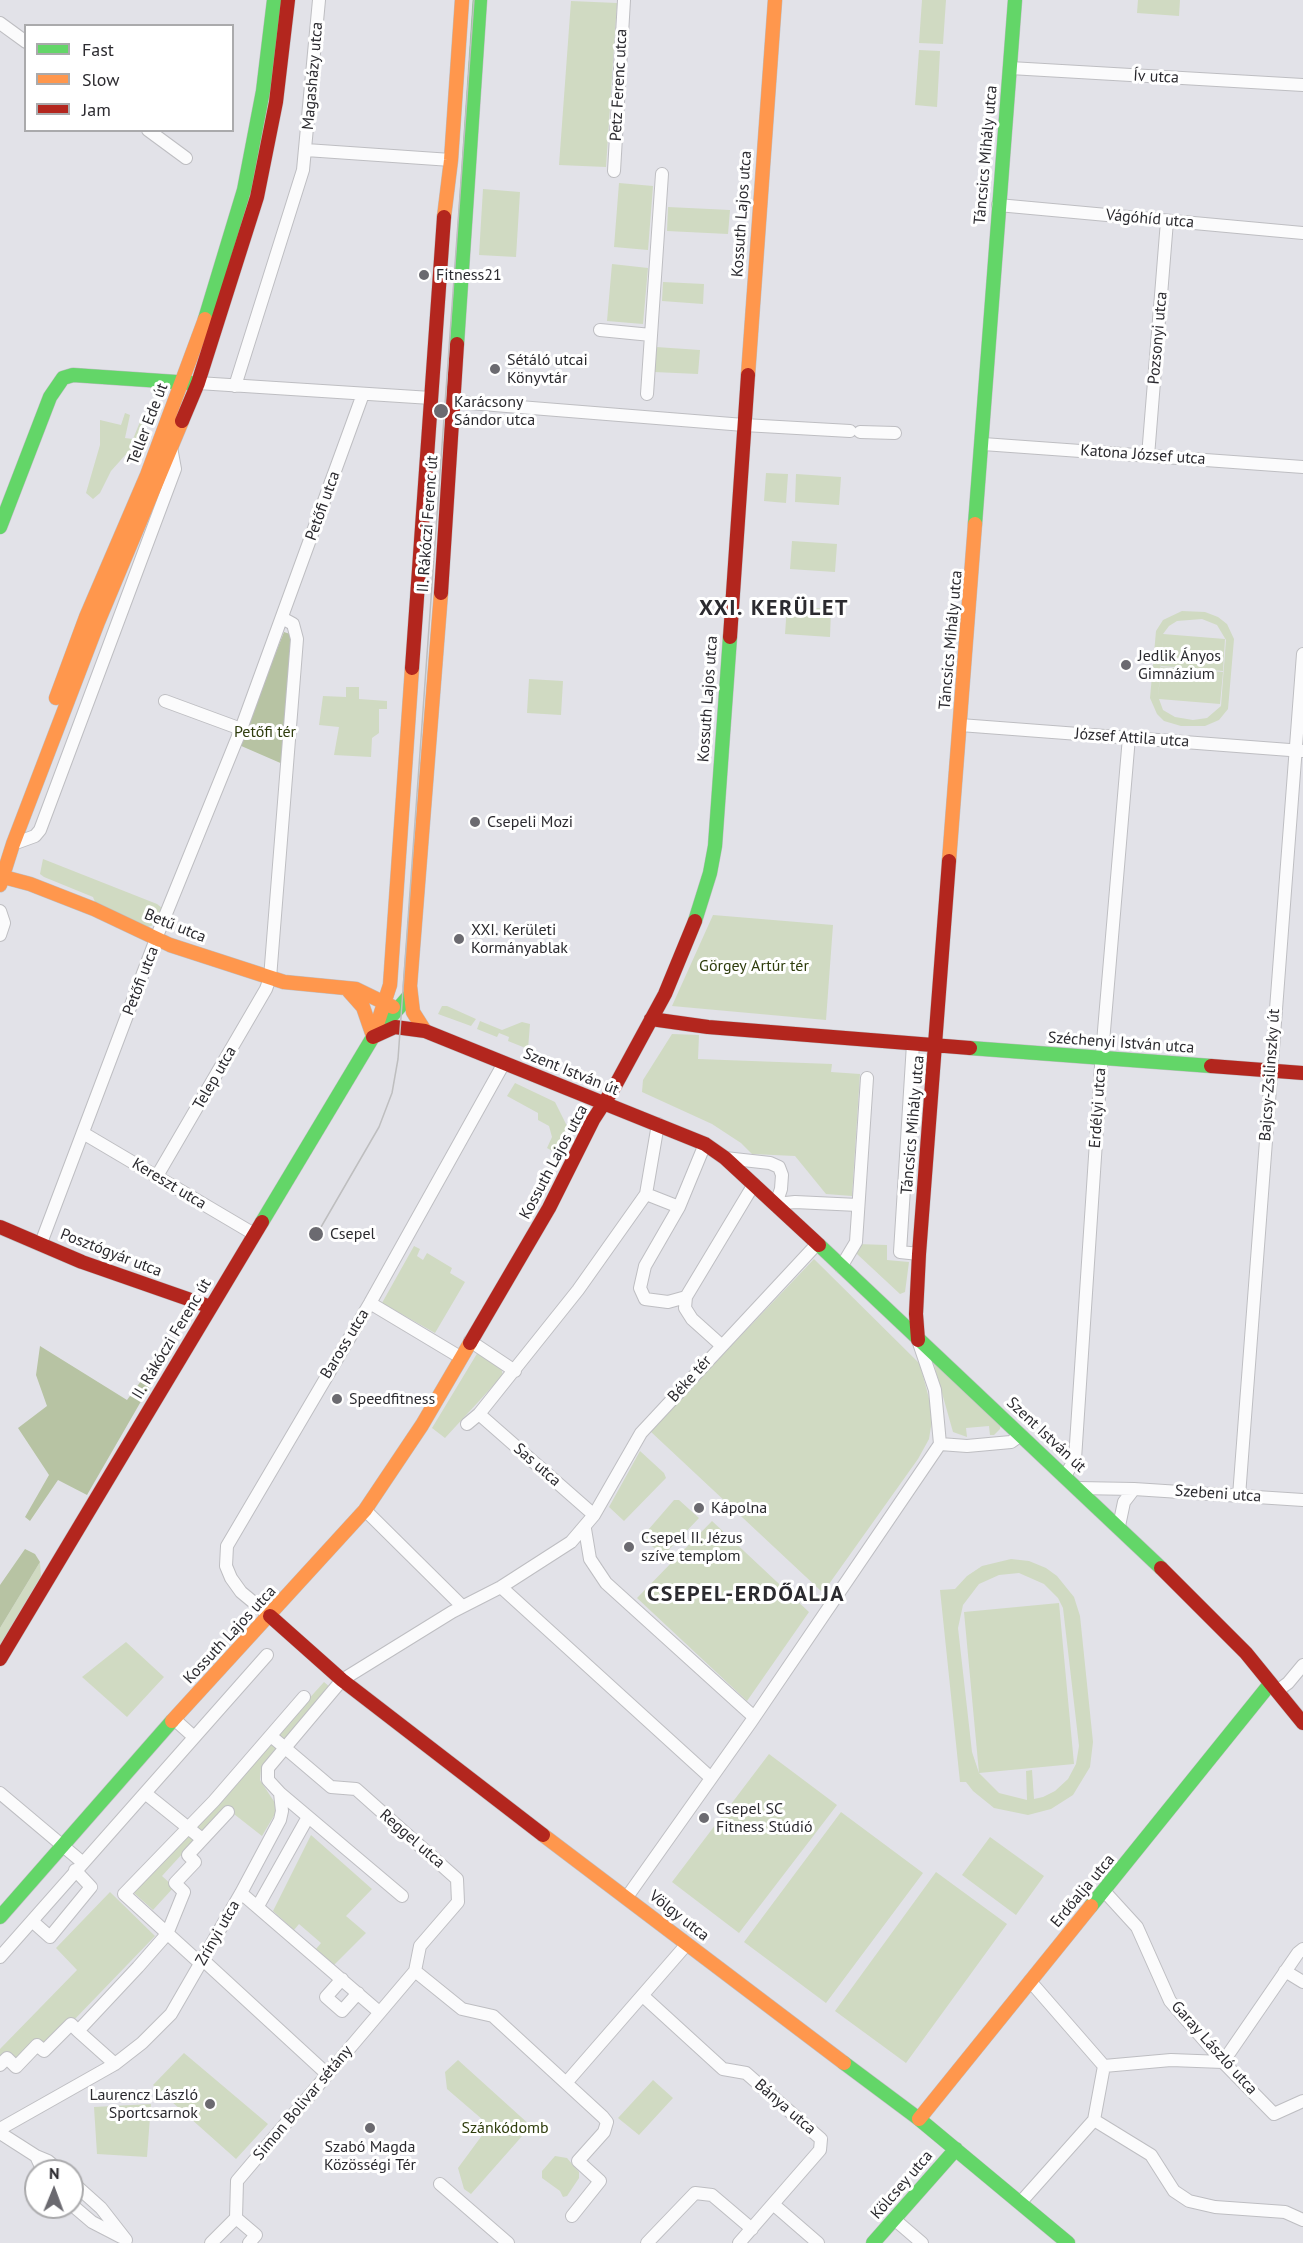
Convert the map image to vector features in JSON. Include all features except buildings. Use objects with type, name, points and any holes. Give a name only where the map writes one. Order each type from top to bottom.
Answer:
[{"type":"street","name":"Teller Ede út","points":[[1,879],[6,844],[86,617],[147,475],[214,294],[244,190],[263,91],[274,0]]},
{"type":"street","name":"Teller Ede út","points":[[6,844],[198,383],[257,197],[276,102],[288,0]]},
{"type":"street","name":"Magasházy utca","points":[[319,0],[306,150],[451,160]]},
{"type":"street","name":"II. Rákóczi Ferenc út","points":[[0,1659],[390,1006],[444,214],[451,160],[462,0]]},
{"type":"street","name":"II. Rákóczi Ferenc út","points":[[390,1006],[410,995],[441,590],[480,0]]},
{"type":"street","name":"Petz Ferenc utca","points":[[614,171],[624,0]]},
{"type":"street","name":"Kossuth Lajos utca","points":[[0,1917],[174,1719],[365,1510],[422,1425],[549,1208],[593,1120],[651,1019],[691,933],[710,873],[715,846],[775,0]]},
{"type":"street","name":"Táncsics Mihály utca","points":[[918,1340],[916,1314],[919,1254],[1015,0]]},
{"type":"street","points":[[0,23],[24,41]]},
{"type":"street","name":"Ív utca","points":[[1010,68],[1303,85]]},
{"type":"street","points":[[151,132],[186,158]]},
{"type":"street","points":[[235,386],[270,280],[303,170],[306,150]]},
{"type":"street","points":[[647,394],[662,174]]},
{"type":"street","name":"Vágóhíd utca","points":[[998,205],[1303,232]]},
{"type":"street","name":"Pozsonyi utca","points":[[1148,456],[1167,221]]},
{"type":"street","points":[[600,330],[651,335]]},
{"type":"street","points":[[0,527],[57,384],[63,378],[73,375],[431,398]]},
{"type":"street","name":"Petőfi utca","points":[[41,1244],[156,939],[241,729],[363,394]]},
{"type":"street","points":[[458,402],[744,426],[896,434]]},
{"type":"street","name":"Katona József utca","points":[[982,444],[1303,467]]},
{"type":"street","name":"Teller Ede út","points":[[6,844],[35,836],[40,830],[175,470],[171,447]]},
{"type":"street","points":[[270,978],[297,639],[293,624],[282,618]]},
{"type":"street","name":"Bajcsy-Zsilinszky út","points":[[1239,1496],[1270,1071],[1299,750],[1303,654]]},
{"type":"street","points":[[165,701],[241,729]]},
{"type":"street","name":"József Attila utca","points":[[960,725],[1299,750]]},
{"type":"street","name":"Erdélyi utca","points":[[1065,1476],[1075,1459],[1102,1058],[1129,737]]},
{"type":"street","name":"Betű utca","points":[[1,879],[94,909],[156,939],[270,978],[343,987],[364,992],[390,1006]]},
{"type":"street","points":[[0,910],[4,923],[0,935]]},
{"type":"street","points":[[364,992],[380,986],[391,969]]},
{"type":"street","name":"Telep utca","points":[[158,1176],[266,989],[270,978]]},
{"type":"street","points":[[343,987],[360,1001],[368,1016],[373,1037]]},
{"type":"street","points":[[410,995],[413,1012],[425,1031]]},
{"type":"street","name":"Szent István út","points":[[390,1006],[425,1031],[658,1124],[705,1144],[725,1158],[776,1204],[875,1301],[1119,1526],[1246,1653],[1303,1723]]},
{"type":"street","points":[[651,1019],[708,1027],[936,1046]]},
{"type":"street","name":"Szent István út","points":[[373,1037],[394,1027],[425,1031]]},
{"type":"street","points":[[913,1044],[900,1252],[919,1254]]},
{"type":"street","name":"Széchenyi István utca","points":[[936,1046],[1303,1073]]},
{"type":"street","name":"Baross utca","points":[[270,1616],[241,1592],[226,1566],[226,1546],[369,1303],[504,1063]]},
{"type":"street","points":[[840,1267],[856,1242],[867,1078]]},
{"type":"street","points":[[467,1424],[479,1414],[578,1290],[646,1194],[658,1124]]},
{"type":"street","name":"Kereszt utca","points":[[83,1133],[254,1234]]},
{"type":"street","points":[[686,1298],[669,1302],[652,1301],[645,1299],[640,1291],[645,1266],[679,1207],[705,1144]]},
{"type":"street","points":[[725,1158],[770,1163],[779,1167],[782,1175],[781,1189],[776,1204],[795,1202],[858,1205]]},
{"type":"street","points":[[721,1345],[692,1319],[685,1308],[686,1298],[754,1184]]},
{"type":"street","points":[[646,1194],[679,1207]]},
{"type":"street","name":"Posztógyár utca","points":[[0,1227],[82,1262],[211,1307]]},
{"type":"street","name":"Béke tér","points":[[342,1680],[462,1606],[501,1587],[562,1549],[585,1529],[641,1433],[816,1244]]},
{"type":"street","points":[[875,1301],[889,1306],[901,1306],[910,1299],[918,1283]]},
{"type":"street","points":[[369,1303],[460,1357]]},
{"type":"street","points":[[627,1897],[754,1717],[940,1444],[935,1390],[918,1340]]},
{"type":"street","points":[[470,1341],[514,1371]]},
{"type":"street","name":"Sas utca","points":[[479,1414],[594,1515]]},
{"type":"street","points":[[991,1443],[1001,1434],[1005,1425],[1002,1416]]},
{"type":"street","points":[[940,1444],[1011,1442],[1021,1435]]},
{"type":"street","name":"Szebeni utca","points":[[1078,1488],[1134,1488],[1303,1500]]},
{"type":"street","points":[[1119,1526],[1124,1502],[1134,1488]]},
{"type":"street","points":[[365,1510],[462,1606]]},
{"type":"street","points":[[585,1529],[590,1559],[606,1583],[754,1717]]},
{"type":"street","points":[[501,1587],[711,1778]]},
{"type":"street","name":"Völgy utca","points":[[270,1616],[342,1680],[920,2119],[1068,2243]]},
{"type":"street","points":[[0,1957],[78,1866],[267,1655]]},
{"type":"street","points":[[1274,1687],[1288,1683],[1303,1665]]},
{"type":"street","name":"Zrínyi utca","points":[[0,2131],[115,2064],[142,2043],[171,2014],[280,1820],[282,1811],[280,1793],[269,1782],[267,1772],[342,1680]]},
{"type":"street","name":"Erdőalja utca","points":[[920,2119],[1030,1981],[1274,1687]]},
{"type":"street","points":[[304,1697],[189,1827],[124,1894],[327,2074]]},
{"type":"street","points":[[174,1719],[194,1737]]},
{"type":"street","name":"Reggel utca","points":[[271,1736],[331,1787],[356,1789],[457,1879],[458,1902],[420,1946],[415,1971]]},
{"type":"street","points":[[0,1792],[63,1846],[92,1887],[51,1937],[32,1921]]},
{"type":"street","points":[[145,1793],[202,1839]]},
{"type":"street","points":[[280,1793],[402,1896]]},
{"type":"street","points":[[78,2031],[167,1934],[184,1892],[176,1883],[195,1862],[188,1855],[228,1812]]},
{"type":"street","points":[[258,1906],[308,1817]]},
{"type":"street","name":"Garay László utca","points":[[1105,1892],[1137,1926],[1170,2001],[1222,2062],[1274,2114],[1303,2101]]},
{"type":"street","points":[[241,1893],[378,2011]]},
{"type":"street","points":[[566,2083],[687,1944]]},
{"type":"street","points":[[1104,2066],[1171,2060],[1222,2062],[1285,1971],[1303,1949]]},
{"type":"street","points":[[415,1971],[462,2009],[493,2016],[607,2122],[604,2132],[578,2161],[600,2181],[572,2216]]},
{"type":"street","name":"Simon Bolivar sétány","points":[[236,2218],[237,2181],[378,2011],[415,1971]]},
{"type":"street","points":[[1285,1971],[1303,1982]]},
{"type":"street","points":[[342,1979],[326,1996],[342,2011],[358,1993]]},
{"type":"street","points":[[1030,1981],[1104,2066]]},
{"type":"street","name":"Bánya utca","points":[[643,1996],[723,2069],[746,2073],[821,2139],[820,2150],[739,2243]]},
{"type":"street","points":[[0,2065],[7,2058],[16,2067],[37,2045],[44,2052],[71,2024],[115,2064]]},
{"type":"street","points":[[1020,2203],[1094,2120],[1104,2066]]},
{"type":"street","points":[[1094,2120],[1151,2155],[1174,2191],[1189,2201],[1215,2207],[1285,2212],[1303,2220]]},
{"type":"street","points":[[0,2131],[43,2159]]},
{"type":"street","name":"Kölcsey utca","points":[[873,2243],[956,2149]]},
{"type":"street","points":[[440,2184],[508,2243]]},
{"type":"street","points":[[84,2193],[101,2208],[128,2242]]},
{"type":"street","points":[[646,2243],[694,2193],[712,2195],[752,2229]]},
{"type":"street","points":[[773,2204],[818,2243]]},
{"type":"street","points":[[84,2215],[128,2242]]},
{"type":"street","points":[[211,2243],[236,2218],[256,2235],[249,2243]]},
{"type":"street","points":[[894,2219],[922,2243]]},
{"type":"green space","points":[[922,0],[946,0],[943,44],[919,43]]},
{"type":"green space","points":[[1138,0],[1180,0],[1179,16],[1137,13]]},
{"type":"green space","points":[[571,1],[617,3],[606,167],[559,165]]},
{"type":"green space","points":[[919,50],[940,51],[937,107],[915,105]]},
{"type":"green space","points":[[619,183],[653,186],[648,250],[614,247]]},
{"type":"green space","points":[[483,189],[520,192],[516,257],[479,255]]},
{"type":"green space","points":[[668,207],[730,210],[728,234],[667,231]]},
{"type":"green space","points":[[612,264],[648,268],[643,324],[607,321]]},
{"type":"green space","points":[[663,282],[704,284],[703,304],[662,301]]},
{"type":"green space","points":[[656,347],[700,350],[698,374],[654,372]]},
{"type":"green space","points":[[125,413],[130,415],[125,438],[133,439],[142,417],[146,420],[137,442],[111,471],[100,493],[93,499],[86,493],[100,445],[100,420],[121,425]]},
{"type":"green space","points":[[766,473],[788,474],[786,503],[764,501]]},
{"type":"green space","points":[[796,474],[841,477],[839,505],[795,502]]},
{"type":"green space","points":[[792,541],[837,544],[835,572],[790,569]]},
{"type":"green space","points":[[787,606],[831,609],[830,637],[785,634]]},
{"type":"green space","points":[[1182,611],[1205,612],[1218,617],[1227,624],[1234,639],[1228,709],[1219,720],[1205,726],[1181,726],[1164,721],[1157,714],[1150,698],[1156,631],[1163,620]],"holes":[[[1202,619],[1217,625],[1226,640],[1221,706],[1207,718],[1193,720],[1175,717],[1163,710],[1159,699],[1220,704],[1223,672],[1161,667],[1158,698],[1163,639],[1161,666],[1223,671],[1225,639],[1163,634],[1177,621]]]},
{"type":"green space","name":"Petőfi tér","points":[[284,632],[293,635],[285,765],[239,745]]},
{"type":"green space","points":[[529,679],[563,681],[561,715],[527,713]]},
{"type":"green space","points":[[346,687],[359,687],[359,699],[387,701],[387,709],[379,709],[379,733],[372,738],[371,757],[334,755],[339,727],[319,725],[323,696],[346,697]]},
{"type":"green space","points":[[43,859],[157,904],[162,908],[156,924],[145,928],[95,902],[93,897],[44,877],[40,874]]},
{"type":"green space","name":"Görgey Artúr tér","points":[[713,915],[833,925],[826,1020],[672,1006]]},
{"type":"green space","points":[[442,1006],[476,1019],[471,1026],[438,1014]]},
{"type":"green space","points":[[480,1021],[502,1030],[522,1022],[530,1024],[528,1049],[508,1041],[509,1037],[499,1033],[497,1037],[477,1029]]},
{"type":"green space","points":[[672,1034],[699,1035],[698,1059],[832,1064],[831,1072],[860,1074],[852,1196],[826,1194],[795,1156],[752,1154],[741,1143],[712,1124],[642,1092],[643,1080]]},
{"type":"green space","points":[[515,1083],[555,1102],[567,1126],[556,1153],[547,1148],[552,1137],[549,1126],[538,1120],[538,1113],[507,1096]]},
{"type":"green space","points":[[857,1244],[887,1245],[887,1260],[909,1262],[905,1292],[900,1294],[857,1254]]},
{"type":"green space","points":[[414,1246],[420,1249],[417,1256],[423,1260],[427,1253],[452,1268],[450,1273],[465,1282],[435,1333],[382,1303]]},
{"type":"green space","points":[[814,1259],[920,1364],[933,1414],[929,1439],[918,1459],[824,1591],[821,1591],[650,1431]]},
{"type":"green space","points":[[40,1346],[127,1400],[144,1377],[151,1384],[87,1495],[58,1480],[30,1521],[25,1517],[49,1475],[18,1428],[47,1406],[36,1375]]},
{"type":"green space","points":[[478,1352],[501,1368],[503,1375],[445,1438],[432,1428]]},
{"type":"green space","points":[[933,1361],[1001,1422],[1000,1429],[994,1435],[990,1435],[989,1426],[966,1428],[967,1437],[953,1432]]},
{"type":"green space","points":[[640,1451],[664,1473],[666,1478],[624,1521],[609,1507]]},
{"type":"green space","points":[[674,1500],[679,1500],[699,1518],[663,1556],[642,1537]]},
{"type":"green space","points":[[712,1521],[809,1612],[747,1701],[637,1598]]},
{"type":"green space","points":[[25,1549],[35,1554],[40,1562],[0,1628],[0,1585]]},
{"type":"green space","points":[[1011,1559],[1029,1561],[1046,1568],[1057,1576],[1074,1597],[1080,1616],[1093,1742],[1090,1767],[1073,1795],[1051,1809],[1028,1815],[994,1808],[973,1791],[966,1782],[960,1782],[940,1590],[955,1589],[967,1576],[982,1566]],"holes":[[[1019,1573],[1044,1584],[1058,1598],[1063,1608],[1079,1746],[1076,1764],[1068,1779],[1055,1791],[1034,1799],[1032,1770],[1026,1771],[1027,1800],[999,1793],[979,1773],[972,1752],[958,1628],[963,1605],[979,1584],[999,1575]]]},
{"type":"green space","points":[[40,1562],[41,1576],[0,1645],[0,1628]]},
{"type":"green space","points":[[1059,1603],[1074,1764],[979,1773],[964,1612]]},
{"type":"green space","points":[[126,1642],[164,1677],[127,1717],[82,1677]]},
{"type":"green space","points":[[324,1682],[330,1687],[261,1768],[260,1780],[277,1806],[262,1836],[225,1807],[162,1876],[174,1887],[153,1910],[134,1893]]},
{"type":"green space","points":[[769,1754],[837,1805],[739,1933],[672,1882]]},
{"type":"green space","points":[[841,1812],[923,1873],[826,2003],[744,1942]]},
{"type":"green space","points":[[311,1835],[372,1889],[346,1916],[366,1933],[334,1965],[316,1949],[321,1943],[299,1924],[294,1930],[273,1911]]},
{"type":"green space","points":[[990,1837],[1044,1876],[1016,1915],[962,1875]]},
{"type":"green space","points":[[936,1872],[1007,1924],[906,2063],[835,2011]]},
{"type":"green space","points":[[110,1892],[155,1936],[73,2021],[43,2046],[17,2063],[0,2061],[0,2049],[77,1970],[56,1948]]},
{"type":"green space","name":"Laurencz László Sportcsarnok","points":[[184,2053],[268,2124],[236,2159],[153,2085]]},
{"type":"green space","name":"Szánkódomb","points":[[458,2060],[531,2126],[471,2194],[464,2189],[458,2168],[486,2130],[483,2120],[447,2089],[445,2072]]},
{"type":"green space","points":[[653,2080],[673,2098],[639,2135],[618,2118]]},
{"type":"green space","points":[[151,2104],[147,2157],[97,2154],[94,2107]]},
{"type":"green space","name":"Szánkódomb","points":[[555,2156],[567,2158],[579,2172],[579,2178],[567,2196],[563,2197],[560,2191],[542,2178],[542,2171]]},
{"type":"tram line","points":[[317,1234],[379,1127],[392,1093],[398,1059],[474,0]]},
{"type":"traffic: fast","points":[[205,319],[244,190],[263,91],[274,0]]},
{"type":"traffic: fast","points":[[457,344],[480,0]]},
{"type":"traffic: fast","points":[[975,524],[1015,0]]},
{"type":"traffic: fast","points":[[0,527],[50,397],[63,378],[73,375],[191,383]]},
{"type":"traffic: fast","points":[[695,921],[710,873],[715,846],[730,637]]},
{"type":"traffic: fast","points":[[262,1222],[373,1037],[410,995]]},
{"type":"traffic: fast","points":[[970,1048],[1211,1066]]},
{"type":"traffic: fast","points":[[819,1245],[1161,1568]]},
{"type":"traffic: fast","points":[[1091,1906],[1270,1684]]},
{"type":"traffic: fast","points":[[0,1917],[172,1721]]},
{"type":"traffic: fast","points":[[844,2063],[919,2119],[1068,2243]]},
{"type":"traffic: fast","points":[[873,2243],[956,2149]]},
{"type":"traffic: slow","points":[[444,217],[451,160],[462,0]]},
{"type":"traffic: slow","points":[[748,375],[775,0]]},
{"type":"traffic: slow","points":[[56,698],[86,617],[147,475],[205,319]]},
{"type":"traffic: slow","points":[[0,885],[13,844],[98,622],[182,421]]},
{"type":"traffic: slow","points":[[949,861],[975,524]]},
{"type":"traffic: slow","points":[[425,1031],[413,1012],[410,986],[441,593]]},
{"type":"traffic: slow","points":[[373,1037],[390,985],[412,668]]},
{"type":"traffic: slow","points":[[0,876],[30,884],[94,909],[170,945],[284,982],[356,989],[393,1007]]},
{"type":"traffic: slow","points":[[347,989],[363,1007],[373,1036]]},
{"type":"traffic: slow","points":[[172,1721],[365,1510],[422,1425],[470,1343]]},
{"type":"traffic: slow","points":[[543,1835],[844,2063]]},
{"type":"traffic: slow","points":[[919,2119],[1091,1906]]},
{"type":"traffic: jam","points":[[182,421],[198,383],[257,197],[276,102],[288,0]]},
{"type":"traffic: jam","points":[[412,668],[444,217]]},
{"type":"traffic: jam","points":[[441,593],[457,344]]},
{"type":"traffic: jam","points":[[730,637],[748,375]]},
{"type":"traffic: jam","points":[[918,1340],[916,1314],[919,1254],[949,861]]},
{"type":"traffic: jam","points":[[470,1343],[549,1208],[593,1120],[615,1086],[665,994],[695,921]]},
{"type":"traffic: jam","points":[[651,1019],[708,1027],[970,1048]]},
{"type":"traffic: jam","points":[[373,1037],[395,1027],[425,1031],[705,1144],[725,1158],[819,1245]]},
{"type":"traffic: jam","points":[[1211,1066],[1303,1073]]},
{"type":"traffic: jam","points":[[0,1659],[262,1222]]},
{"type":"traffic: jam","points":[[0,1227],[82,1262],[211,1307]]},
{"type":"traffic: jam","points":[[1161,1568],[1246,1653],[1303,1723]]},
{"type":"traffic: jam","points":[[270,1616],[342,1680],[543,1835]]},
{"type":"place","name":"Fitness21","points":[[424,275]]},
{"type":"place","name":"Sétáló utcai Könyvtár","points":[[495,369]]},
{"type":"place","name":"Karácsony Sándor utca","points":[[441,411]]},
{"type":"place","name":"Jedlik Ányos Gimnázium","points":[[1126,665]]},
{"type":"place","name":"Csepeli Mozi","points":[[475,822]]},
{"type":"place","name":"XXI. Kerületi Kormányablak","points":[[459,939]]},
{"type":"place","name":"Csepel","points":[[316,1234]]},
{"type":"place","name":"Speedfitness","points":[[337,1399]]},
{"type":"place","name":"Kápolna","points":[[699,1508]]},
{"type":"place","name":"Csepel II. Jézus szíve templom","points":[[629,1547]]},
{"type":"place","name":"Csepel SC Fitness Stúdió","points":[[704,1818]]},
{"type":"place","name":"Laurencz László Sportcsarnok","points":[[210,2104]]},
{"type":"place","name":"Szabó Magda Közösségi Tér","points":[[370,2128]]},
{"type":"district","name":"XXI. KERÜLET","points":[[774,609]]},
{"type":"district","name":"CSEPEL-ERDŐALJA","points":[[746,1595]]}]
